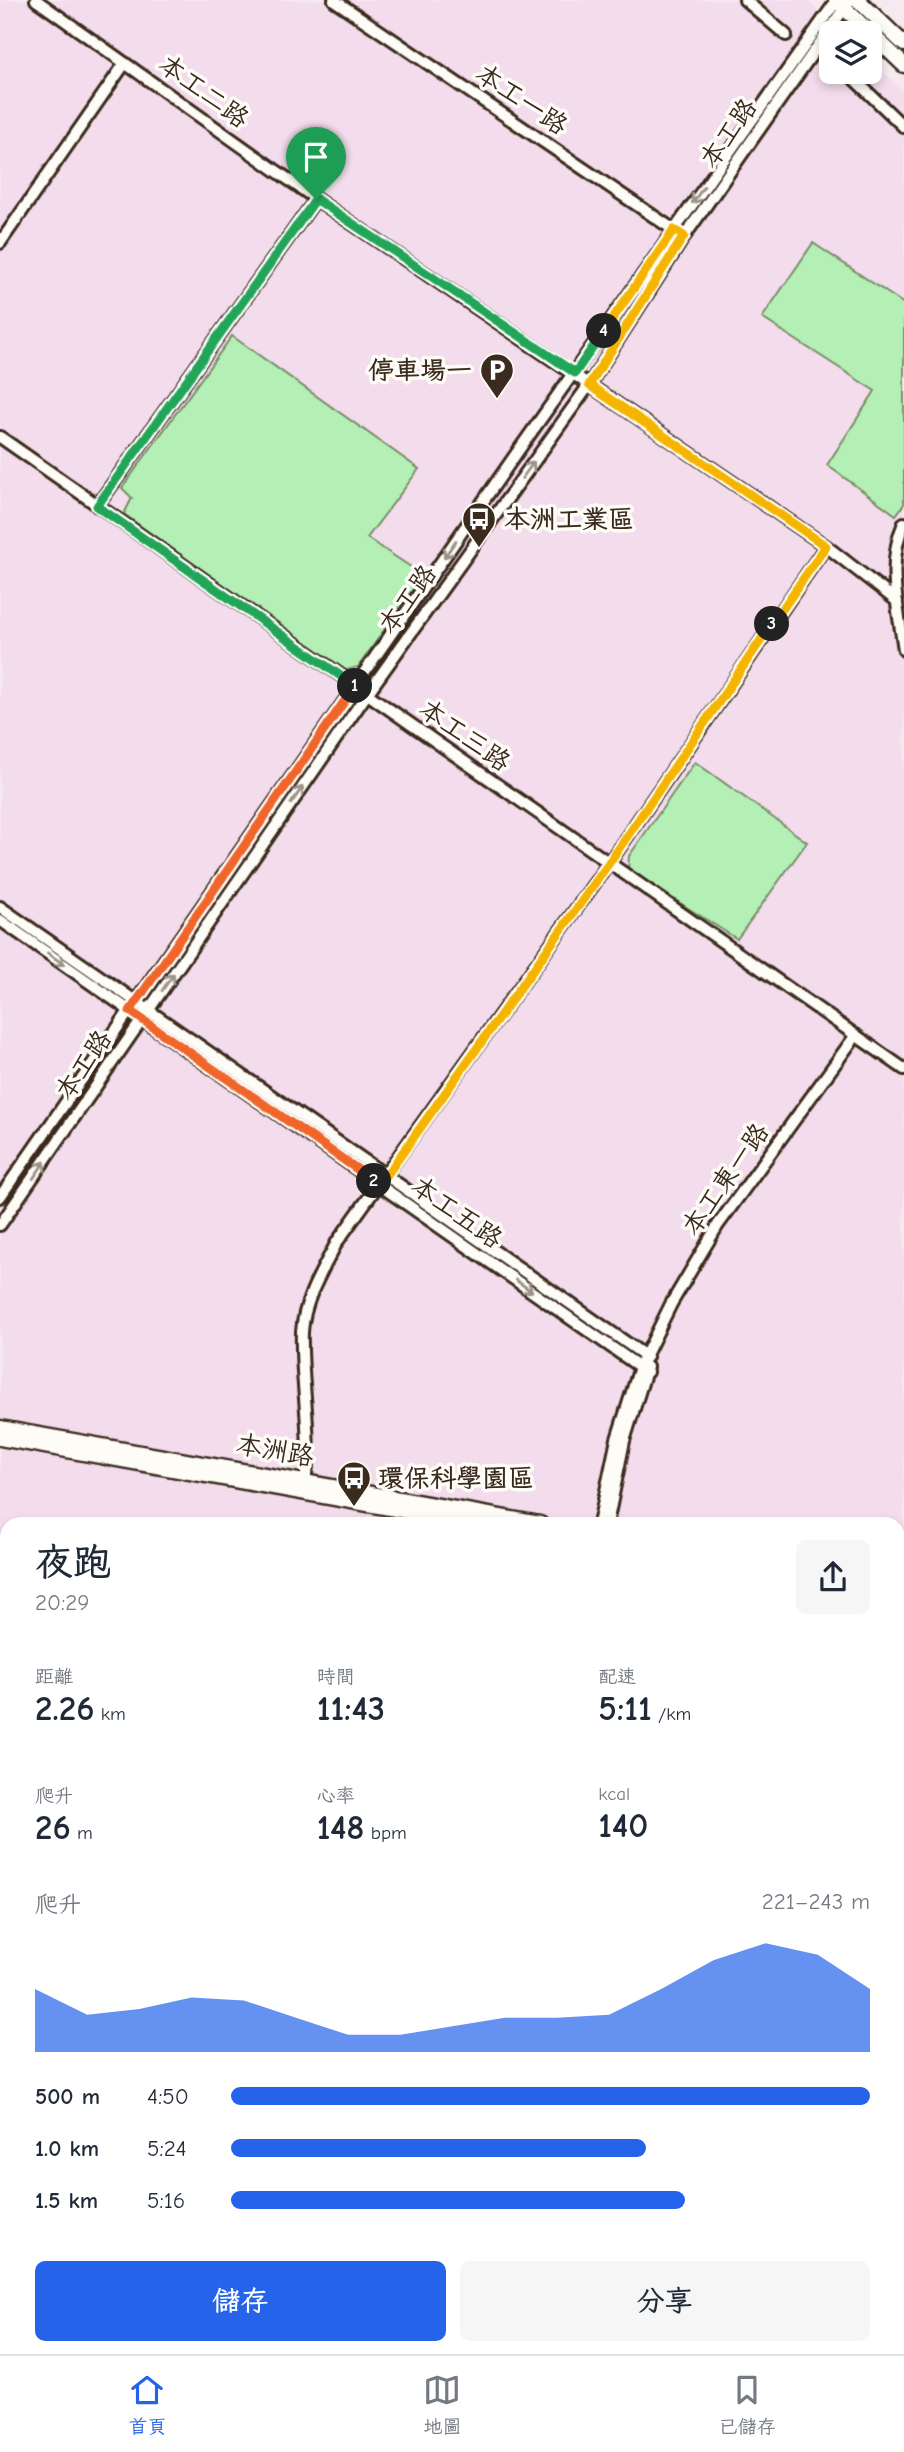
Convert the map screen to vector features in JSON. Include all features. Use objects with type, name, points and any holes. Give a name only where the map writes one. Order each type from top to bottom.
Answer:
[{"type":"main road","points":[[858,0],[904,44]]},
{"type":"main road","points":[[841,1],[904,65]]},
{"type":"main road","name":"本洲路","points":[[0,1428],[305,1486],[447,1517]]},
{"type":"main road","name":"本洲路","points":[[0,1438],[497,1517]]},
{"type":"street","name":"本工二路","points":[[36,0],[316,199],[826,546],[897,601]]},
{"type":"street","name":"本工一路","points":[[334,0],[684,236]]},
{"type":"street","points":[[745,0],[786,35]]},
{"type":"street","name":"本工路","points":[[1,1192],[674,230],[841,1]]},
{"type":"street","name":"本工路","points":[[0,1225],[367,694],[589,385],[684,236],[841,1]]},
{"type":"street","points":[[0,243],[125,63]]},
{"type":"street","points":[[859,84],[904,127]]},
{"type":"street","points":[[97,506],[316,199]]},
{"type":"street","name":"本工三路","points":[[0,437],[904,1069]]},
{"type":"street","points":[[904,523],[895,551],[897,601],[904,650]]},
{"type":"street","points":[[305,1486],[308,1462],[302,1331],[309,1297],[337,1242],[609,863],[826,546]]},
{"type":"street","name":"本工五路","points":[[0,907],[145,1015],[645,1365]]},
{"type":"street","name":"本工五路","points":[[0,920],[133,1006]]},
{"type":"street","name":"本工東一路","points":[[601,1517],[617,1439],[671,1304],[718,1224],[856,1035]]},
{"type":"street","points":[[1,1192],[16,1203]]},
{"type":"street","name":"本工東一路","points":[[608,1517],[624,1441],[645,1365]]},
{"type":"shaded area","points":[[0,0],[807,0],[829,21],[819,21],[819,84],[882,84],[882,71],[904,92],[904,1517],[0,1517]]},
{"type":"green space","points":[[813,243],[904,304],[904,504],[896,515],[827,465],[875,391],[762,318]]},
{"type":"green space","points":[[232,336],[419,469],[367,538],[423,575],[358,667],[343,671],[124,514],[132,498],[122,488]]},
{"type":"green space","points":[[695,762],[807,842],[737,939],[628,870],[629,856]]},
{"type":"place","name":"停車場一","points":[[497,400]]},
{"type":"place","name":"本洲工業區","points":[[479,549]]},
{"type":"place","name":"環保科學園區","points":[[354,1508]]},
{"type":"route","points":[[316,199],[575,373],[674,230],[684,236],[589,385],[826,546],[609,863],[379,1185],[130,1011],[355,686],[97,506],[316,199]]}]
